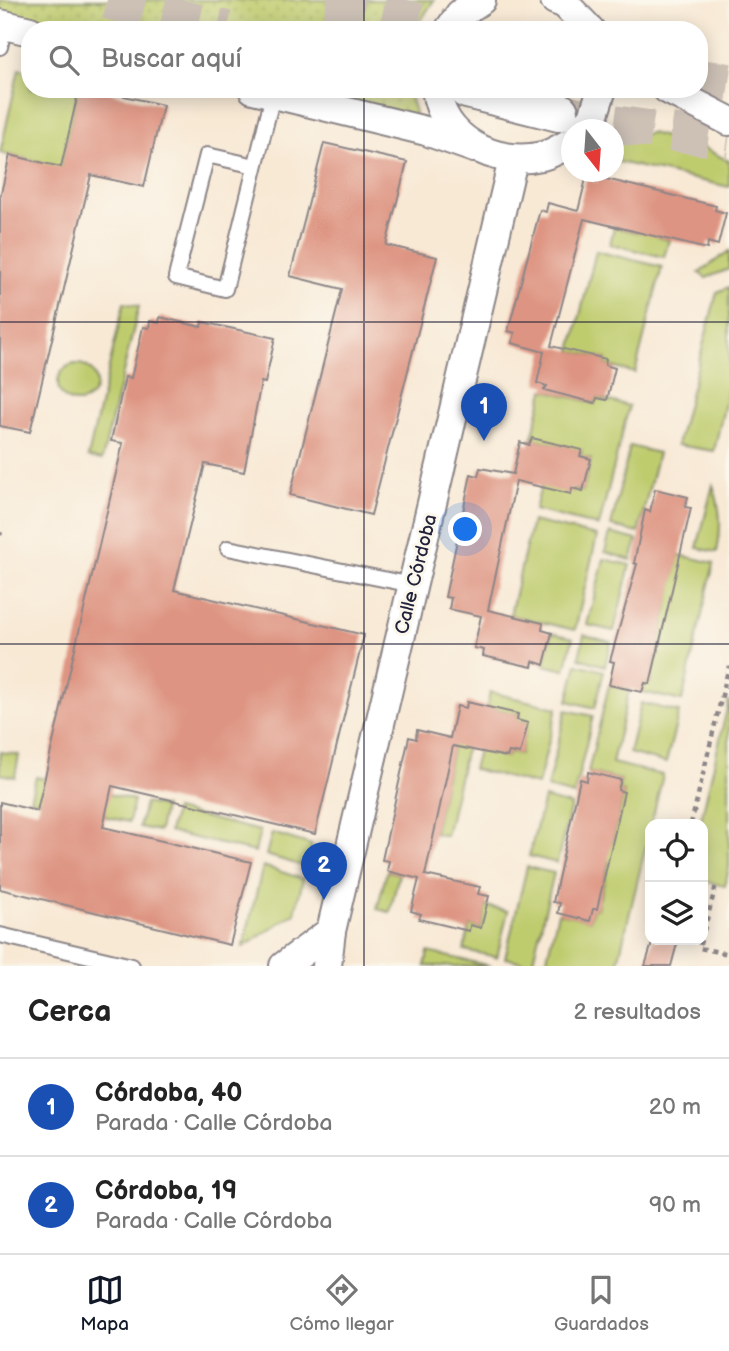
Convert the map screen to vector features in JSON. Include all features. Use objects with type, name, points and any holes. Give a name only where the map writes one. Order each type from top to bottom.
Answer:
[{"type":"highway","points":[[491,98],[561,124]]},
{"type":"street","points":[[561,1],[581,21]]},
{"type":"street","points":[[288,98],[426,131],[513,160],[545,156],[561,139]]},
{"type":"street","points":[[437,98],[451,127],[474,148]]},
{"type":"street","points":[[589,119],[593,117],[599,98]]},
{"type":"street","points":[[684,98],[729,121]]},
{"type":"street","name":"Calle Córdoba","points":[[327,966],[331,931],[513,160]]},
{"type":"street","points":[[284,966],[331,931]]},
{"type":"lane","points":[[255,166],[206,155],[176,277],[225,289],[255,166],[262,98]]},
{"type":"lane","points":[[228,548],[412,585]]},
{"type":"lane","points":[[0,935],[132,966]]},
{"type":"path","points":[[692,819],[729,666]]},
{"type":"path","points":[[708,888],[715,889],[708,915]]},
{"type":"path","points":[[700,945],[699,948],[729,954]]},
{"type":"green space","points":[[0,0],[434,0],[421,21],[21,21],[0,16]]},
{"type":"green space","points":[[19,69],[21,98],[77,98],[60,173],[39,162],[0,153]]},
{"type":"green space","points":[[338,98],[411,98],[414,115]]},
{"type":"green space","points":[[650,133],[698,145],[729,161],[729,187],[624,163],[624,138]]},
{"type":"green space","points":[[614,227],[636,232],[658,231],[657,237],[669,240],[664,257],[610,244]]},
{"type":"green space","points":[[596,251],[662,267],[635,373],[605,365],[606,359],[571,351]]},
{"type":"green space","points":[[729,251],[729,269],[706,278],[699,273]]},
{"type":"green space","points":[[729,287],[729,386],[714,451],[677,445],[717,292]]},
{"type":"green space","points":[[124,303],[139,306],[102,460],[88,457]]},
{"type":"green space","points":[[77,364],[90,370],[96,383],[90,396],[77,402],[64,396],[58,383],[64,370]]},
{"type":"green space","points":[[544,390],[594,403],[597,398],[629,406],[599,526],[535,510],[541,486],[583,491],[591,459],[580,456],[582,451],[532,438]]},
{"type":"green space","points":[[630,446],[658,453],[638,533],[611,526]]},
{"type":"green space","points":[[713,485],[720,518],[717,552],[697,548]]},
{"type":"green space","points":[[532,521],[597,536],[575,630],[510,615]]},
{"type":"green space","points":[[610,533],[637,540],[631,560],[605,552]]},
{"type":"green space","points":[[679,555],[714,563],[682,701],[642,692],[645,683],[650,684]]},
{"type":"green space","points":[[604,559],[630,565],[614,631],[587,625]]},
{"type":"green space","points":[[552,633],[573,638],[565,670],[544,665]]},
{"type":"green space","points":[[584,635],[611,642],[605,666],[579,658]]},
{"type":"green space","points":[[577,664],[604,671],[595,708],[568,701]]},
{"type":"green space","points":[[609,685],[629,690],[612,763],[663,775],[652,819],[645,819],[645,850],[617,966],[545,966],[558,913],[590,920],[593,909],[597,909],[609,862],[604,860],[613,839],[624,792],[618,790],[621,780],[588,772]]},
{"type":"green space","points":[[490,692],[557,708],[538,785],[473,769],[478,750],[507,757],[509,752],[520,754],[527,723],[517,720],[518,714],[487,707]]},
{"type":"green space","points":[[729,700],[729,867],[725,886],[708,882],[708,819],[701,819]]},
{"type":"green space","points":[[641,703],[679,712],[666,763],[629,753]]},
{"type":"green space","points":[[566,710],[593,716],[574,795],[547,788]]},
{"type":"green space","points":[[450,738],[460,740],[466,748],[446,836],[434,833],[452,750],[447,749]]},
{"type":"green space","points":[[0,752],[19,755],[15,777],[0,774]]},
{"type":"green space","points":[[36,777],[134,800],[129,822],[30,799]]},
{"type":"green space","points":[[544,798],[571,805],[557,863],[529,856]]},
{"type":"green space","points":[[145,803],[164,807],[159,831],[139,827]]},
{"type":"green space","points":[[175,810],[260,831],[255,852],[169,832]]},
{"type":"green space","points":[[272,833],[312,845],[306,867],[266,855]]},
{"type":"green space","points":[[263,866],[303,879],[295,913],[243,947]]},
{"type":"green space","points":[[527,867],[554,873],[532,964],[505,958]]},
{"type":"green space","points":[[387,871],[399,874],[390,912],[377,909]]},
{"type":"green space","points":[[486,906],[508,911],[497,957],[464,950],[470,925],[481,928]]},
{"type":"green space","points":[[428,952],[490,966],[425,966]]},
{"type":"building","points":[[77,98],[133,98],[163,105],[144,187],[91,175],[30,432],[0,426],[0,197],[10,155],[61,167]]},
{"type":"building","points":[[324,143],[407,162],[386,245],[437,257],[371,515],[290,495],[342,289],[290,276]]},
{"type":"building","points":[[585,182],[618,182],[716,206],[715,210],[726,213],[718,245],[708,242],[707,249],[584,219],[551,346],[606,359],[605,365],[615,368],[607,400],[597,398],[595,403],[544,390],[547,386],[537,383],[544,352],[512,343],[515,333],[508,331],[540,210],[546,212],[548,203],[578,211]]},
{"type":"building","points":[[160,317],[201,327],[202,322],[275,338],[265,383],[261,382],[244,472],[205,464],[174,590],[364,635],[315,834],[112,786],[103,827],[251,862],[230,945],[0,889],[0,802],[37,811],[123,443],[111,441],[125,377],[131,378],[143,327],[149,328],[150,321],[159,323]]},
{"type":"building","points":[[532,438],[582,450],[580,456],[591,459],[583,491],[572,488],[571,494],[516,481],[488,610],[543,623],[542,630],[552,633],[544,665],[533,661],[532,667],[483,656],[484,650],[474,648],[481,616],[449,609],[451,598],[445,597],[471,474],[478,476],[480,468],[513,474],[520,442],[529,445]]},
{"type":"building","points":[[655,489],[688,497],[685,507],[691,508],[650,684],[645,683],[642,692],[609,685],[614,662],[610,661],[637,564],[634,563],[645,510],[650,512]]},
{"type":"building","points":[[467,702],[518,714],[517,720],[528,723],[520,754],[509,752],[507,757],[453,746],[425,875],[480,887],[478,894],[489,896],[481,928],[470,925],[469,931],[419,919],[421,914],[411,911],[419,879],[387,871],[389,861],[382,860],[409,737],[416,739],[417,730],[450,738],[457,706],[466,708]]},
{"type":"building","points":[[588,772],[621,780],[618,790],[624,792],[597,909],[593,909],[590,921],[558,913],[560,903],[553,902],[580,779],[587,781]]},
{"type":"building","points":[[651,945],[677,945],[671,966],[645,966]]},
{"type":"tunnel","points":[[107,0],[191,21]]},
{"type":"tunnel","points":[[327,0],[414,21]]},
{"type":"tunnel","points":[[708,79],[729,82]]},
{"type":"tunnel","points":[[559,112],[597,122],[729,140]]},
{"type":"place","name":"Córdoba, 40","points":[[484,441]]},
{"type":"place","name":"Córdoba, 19","points":[[324,900]]}]
